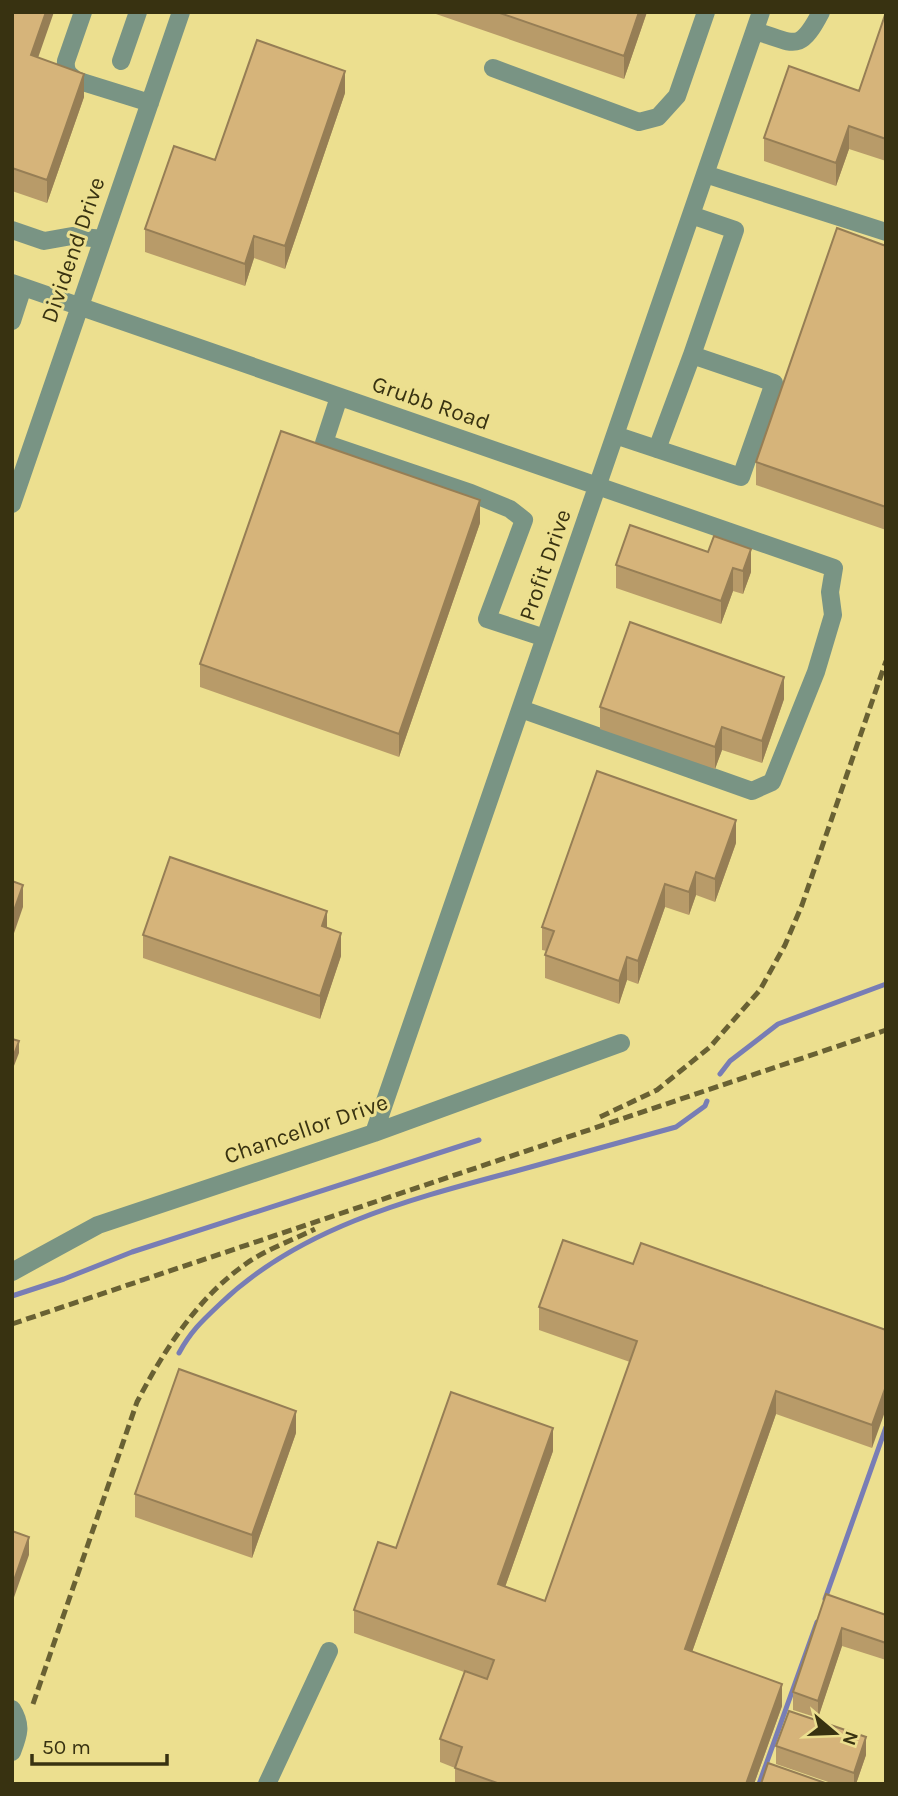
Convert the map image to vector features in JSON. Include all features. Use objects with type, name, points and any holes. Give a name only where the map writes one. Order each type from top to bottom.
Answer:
[{"type":"street","points":[[83,12],[65,69],[76,80],[150,103]]},
{"type":"street","points":[[121,61],[138,12]]},
{"type":"street","name":"Dividend Drive","points":[[12,504],[19,463],[80,306],[181,12]]},
{"type":"street","points":[[492,68],[639,122],[658,117],[677,96],[706,12]]},
{"type":"street","name":"Profit Drive","points":[[374,1133],[761,12]]},
{"type":"street","points":[[755,31],[794,43],[802,41],[809,35],[821,12]]},
{"type":"street","points":[[705,174],[886,232]]},
{"type":"street","points":[[657,449],[735,230],[691,215]]},
{"type":"street","points":[[12,230],[44,242],[72,236],[103,239]]},
{"type":"street","points":[[12,321],[18,285]]},
{"type":"street","name":"Grubb Road","points":[[18,285],[834,568],[830,593],[833,615],[816,673],[772,782],[752,791],[521,709]]},
{"type":"street","points":[[615,435],[741,477],[774,383],[692,355]]},
{"type":"street","points":[[339,397],[324,443],[471,493],[510,509],[524,520],[487,619],[545,638]]},
{"type":"street","name":"Chancellor Drive","points":[[12,1272],[98,1224],[374,1133],[621,1043]]},
{"type":"street","points":[[267,1784],[329,1651]]},
{"type":"street","points":[[12,1709],[19,1721],[12,1752]]},
{"type":"building","points":[[12,12],[46,12],[31,55],[84,74],[47,180],[12,168]]},
{"type":"building","points":[[497,12],[639,12],[624,56]]},
{"type":"building","points":[[886,12],[886,139],[849,126],[836,163],[764,138],[789,66],[859,91]]},
{"type":"building","points":[[257,40],[345,71],[285,246],[254,236],[245,264],[145,229],[174,146],[215,160]]},
{"type":"building","points":[[837,228],[886,246],[886,507],[756,462]]},
{"type":"building","points":[[281,431],[480,500],[399,734],[200,664]]},
{"type":"building","points":[[630,525],[708,552],[714,536],[751,549],[743,571],[733,568],[721,601],[616,565]]},
{"type":"building","points":[[630,622],[784,677],[762,741],[722,727],[715,747],[600,707]]},
{"type":"building","points":[[597,771],[736,820],[715,879],[696,872],[689,892],[665,884],[638,961],[627,957],[619,981],[545,955],[554,931],[542,927]]},
{"type":"building","points":[[170,857],[327,911],[322,926],[341,933],[320,996],[143,935]]},
{"type":"building","points":[[12,881],[23,885],[12,916]]},
{"type":"building","points":[[12,1039],[19,1041],[12,1060]]},
{"type":"building","points":[[563,1240],[633,1264],[641,1243],[886,1330],[886,1386],[872,1425],[776,1391],[685,1649],[782,1684],[746,1784],[500,1784],[455,1768],[462,1747],[440,1739],[465,1671],[487,1679],[494,1660],[354,1610],[378,1542],[396,1548],[451,1392],[553,1428],[498,1584],[545,1601],[637,1341],[539,1307]]},
{"type":"building","points":[[179,1369],[296,1411],[252,1535],[135,1494]]},
{"type":"building","points":[[12,1531],[29,1537],[12,1586]]},
{"type":"building","points":[[826,1594],[886,1615],[886,1643],[842,1628],[818,1701],[793,1692]]},
{"type":"building","points":[[789,1711],[866,1737],[854,1773],[776,1746]]},
{"type":"building","points":[[768,1763],[828,1784],[761,1784]]},
{"type":"waterway","points":[[720,1074],[730,1061],[778,1024],[886,984]]},
{"type":"waterway","points":[[179,1353],[202,1321],[251,1277],[321,1235],[397,1205],[676,1127],[705,1106],[707,1101]]},
{"type":"waterway","points":[[12,1296],[132,1252],[479,1140]]},
{"type":"waterway","points":[[825,1599],[886,1427]]},
{"type":"waterway","points":[[759,1784],[817,1622]]},
{"type":"railway","points":[[600,1117],[657,1090],[710,1047],[760,990],[785,945],[802,905],[886,661]]},
{"type":"railway","points":[[12,1324],[886,1030]]},
{"type":"railway","points":[[33,1704],[137,1402],[159,1363],[198,1308],[229,1277],[263,1253],[315,1229]]}]
